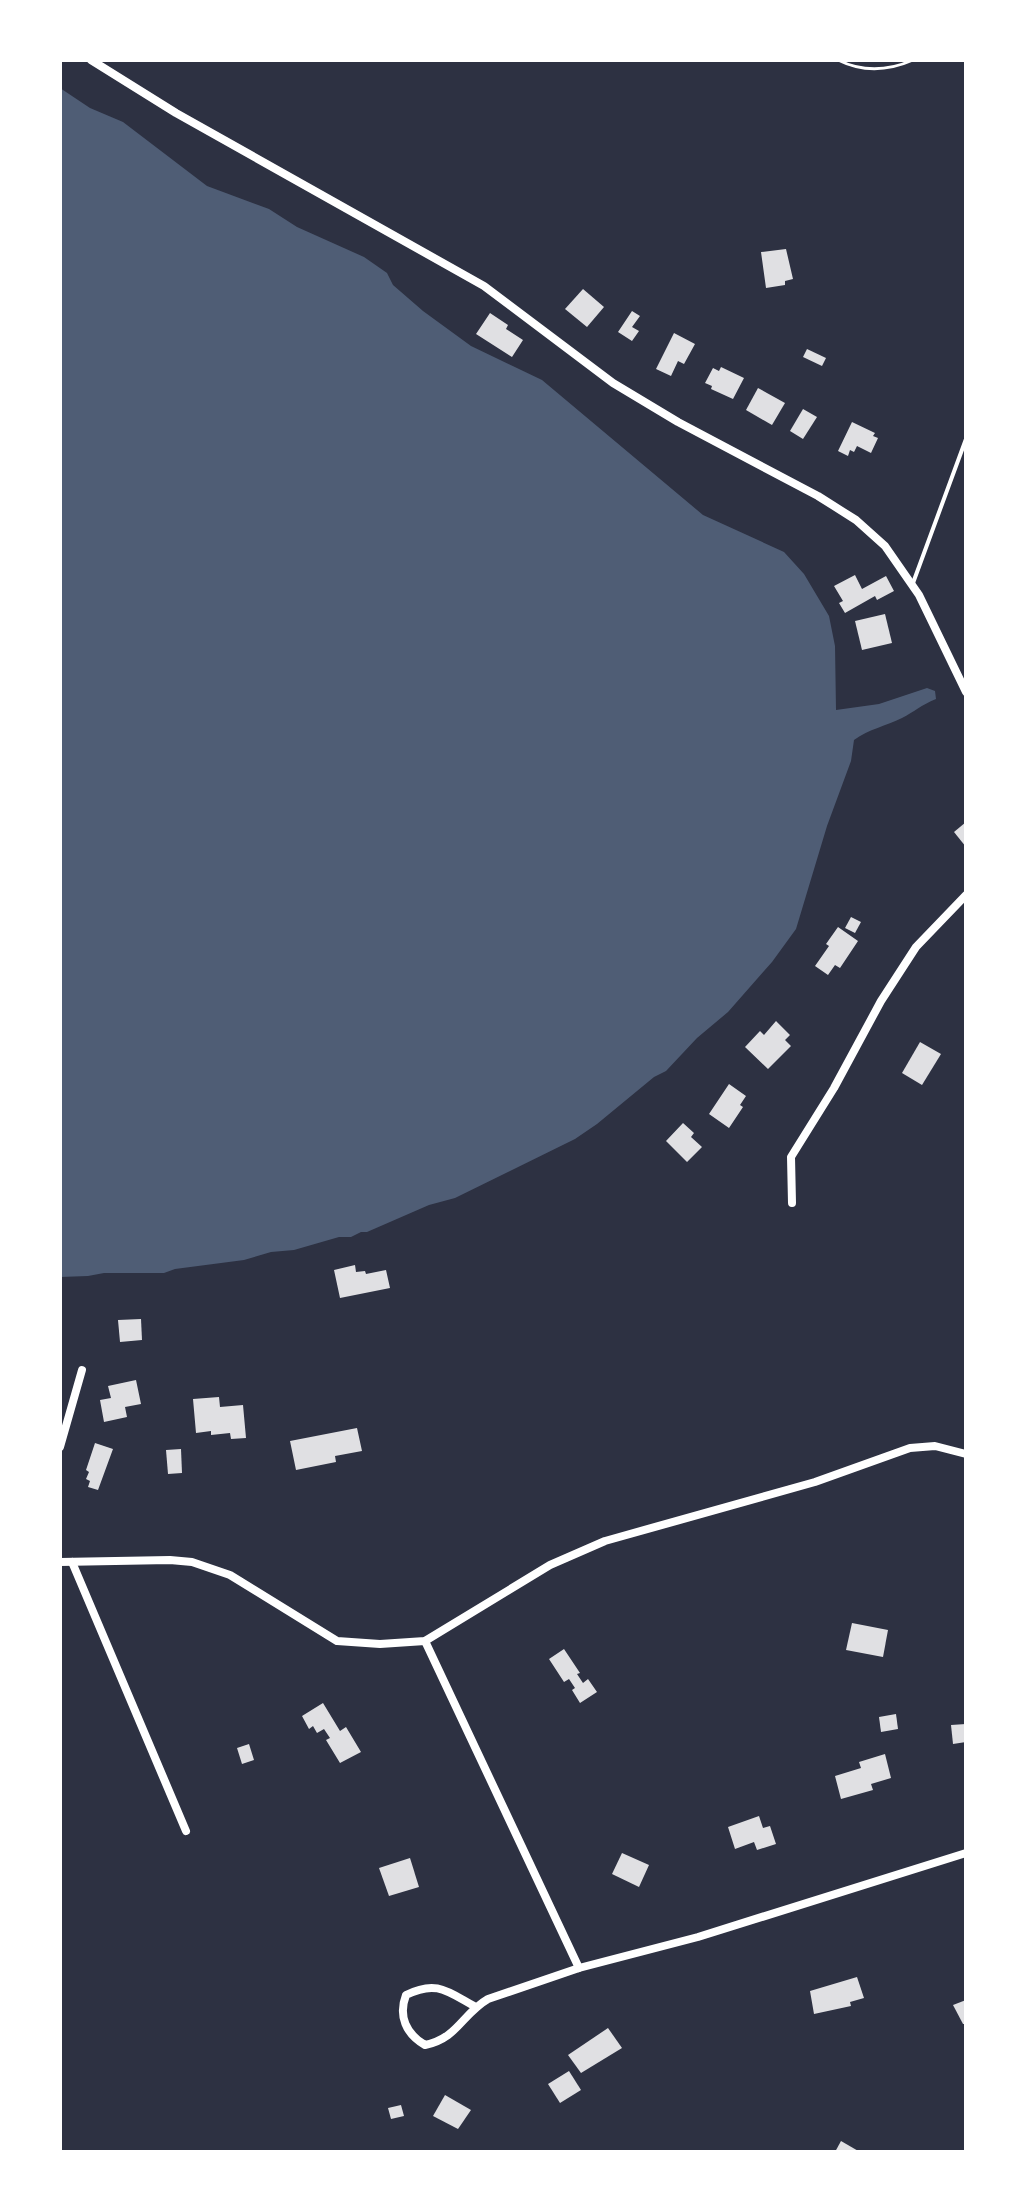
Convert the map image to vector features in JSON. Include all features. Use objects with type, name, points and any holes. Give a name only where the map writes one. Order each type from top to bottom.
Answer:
[{"type":"street","points":[[91,60],[176,113],[484,286],[613,383],[856,520],[885,546],[912,585],[966,692]]},
{"type":"street","points":[[792,1203],[791,1157],[834,1088],[881,1001],[916,947],[966,895]]},
{"type":"street","points":[[60,1447],[82,1370]]},
{"type":"street","points":[[60,1562],[192,1562],[230,1575],[337,1641],[380,1644],[425,1641],[550,1565],[605,1541],[815,1482],[910,1448],[935,1446],[966,1454]]},
{"type":"street","points":[[72,1562],[186,1831]]},
{"type":"street","points":[[425,1641],[579,1968]]},
{"type":"street","points":[[474,2006],[433,1986],[406,1995],[401,2008],[413,2038],[425,2045],[440,2042],[453,2033],[474,2006],[488,1999],[579,1968],[698,1937],[966,1853]]},
{"type":"lane","points":[[912,585],[966,439]]},
{"type":"path","points":[[838,60],[850,66],[877,70],[913,60]]},
{"type":"water","points":[[60,88],[90,108],[123,122],[207,186],[269,209],[297,227],[364,257],[387,273],[393,285],[423,311],[471,346],[542,380],[703,515],[784,552],[804,574],[829,616],[835,646],[836,710],[879,704],[927,688],[935,691],[936,699],[854,740],[851,761],[827,826],[796,929],[728,1012],[697,1038],[666,1071],[654,1077],[597,1124],[575,1139],[455,1198],[429,1205],[367,1232],[294,1250],[164,1273],[60,1277]]},
{"type":"building","points":[[786,249],[793,279],[785,281],[785,285],[766,288],[761,252]]},
{"type":"building","points":[[583,289],[604,307],[587,327],[565,309]]},
{"type":"building","points":[[632,311],[640,316],[632,327],[639,331],[632,341],[618,332]]},
{"type":"building","points":[[490,313],[523,340],[512,357],[476,334]]},
{"type":"building","points":[[674,333],[695,344],[684,364],[678,361],[671,376],[656,369]]},
{"type":"building","points":[[807,349],[826,358],[822,366],[803,357]]},
{"type":"building","points":[[721,367],[744,378],[733,399],[705,383],[713,368],[719,371]]},
{"type":"building","points":[[758,388],[785,403],[772,425],[746,410]]},
{"type":"building","points":[[803,409],[817,417],[803,439],[790,431]]},
{"type":"building","points":[[852,422],[875,433],[873,436],[878,438],[871,453],[857,446],[854,452],[850,450],[848,456],[838,451]]},
{"type":"building","points":[[855,575],[862,589],[886,576],[894,591],[877,600],[875,596],[845,613],[839,603],[843,601],[834,586]]},
{"type":"building","points":[[885,614],[892,643],[862,650],[855,621]]},
{"type":"building","points":[[966,822],[966,847],[954,832]]},
{"type":"building","points":[[851,917],[861,922],[855,933],[845,928]]},
{"type":"building","points":[[838,927],[858,941],[840,968],[835,965],[828,975],[815,966]]},
{"type":"building","points":[[776,1021],[790,1035],[785,1040],[791,1046],[768,1069],[745,1047],[760,1031],[764,1035]]},
{"type":"building","points":[[920,1042],[941,1054],[922,1085],[902,1073]]},
{"type":"building","points":[[729,1084],[746,1096],[740,1105],[743,1107],[729,1128],[709,1114]]},
{"type":"building","points":[[683,1123],[694,1133],[691,1137],[702,1147],[687,1162],[666,1141]]},
{"type":"building","points":[[355,1265],[356,1272],[365,1271],[366,1274],[386,1270],[390,1288],[340,1298],[334,1270]]},
{"type":"building","points":[[141,1319],[142,1340],[120,1342],[118,1320]]},
{"type":"building","points":[[136,1380],[141,1404],[125,1407],[127,1417],[104,1422],[100,1400],[111,1398],[108,1386]]},
{"type":"building","points":[[219,1397],[220,1407],[243,1405],[246,1438],[231,1439],[230,1433],[211,1435],[211,1431],[196,1433],[193,1399]]},
{"type":"building","points":[[357,1428],[362,1451],[335,1456],[336,1462],[296,1470],[290,1441]]},
{"type":"building","points":[[95,1443],[113,1449],[98,1490],[88,1487],[90,1481],[86,1479]]},
{"type":"building","points":[[181,1449],[182,1473],[168,1474],[166,1450]]},
{"type":"building","points":[[852,1623],[888,1630],[883,1657],[846,1650]]},
{"type":"building","points":[[564,1649],[583,1683],[588,1679],[597,1692],[580,1703],[569,1679],[564,1682],[549,1659]]},
{"type":"building","points":[[323,1703],[340,1731],[346,1727],[361,1752],[340,1763],[326,1740],[330,1738],[324,1729],[317,1733],[313,1726],[309,1729],[302,1716]]},
{"type":"building","points":[[896,1714],[898,1729],[881,1732],[879,1717]]},
{"type":"building","points":[[966,1724],[966,1742],[953,1744],[951,1725]]},
{"type":"building","points":[[249,1744],[254,1760],[242,1764],[237,1748]]},
{"type":"building","points":[[885,1754],[891,1778],[871,1784],[873,1790],[841,1799],[835,1776],[861,1768],[859,1762]]},
{"type":"building","points":[[759,1816],[763,1828],[770,1826],[776,1844],[757,1850],[754,1842],[735,1849],[728,1827]]},
{"type":"building","points":[[622,1853],[649,1865],[639,1887],[612,1874]]},
{"type":"building","points":[[410,1858],[419,1887],[389,1896],[379,1868]]},
{"type":"building","points":[[857,1977],[864,1998],[850,2002],[851,2006],[814,2014],[810,1991]]},
{"type":"building","points":[[966,2000],[966,2024],[963,2024],[953,2005]]},
{"type":"building","points":[[608,2028],[622,2048],[581,2073],[568,2055]]},
{"type":"building","points":[[569,2071],[581,2090],[560,2103],[548,2084]]},
{"type":"building","points":[[445,2095],[471,2110],[458,2129],[433,2116]]},
{"type":"building","points":[[401,2105],[404,2116],[391,2119],[388,2108]]},
{"type":"building","points":[[841,2141],[860,2152],[835,2152]]}]
